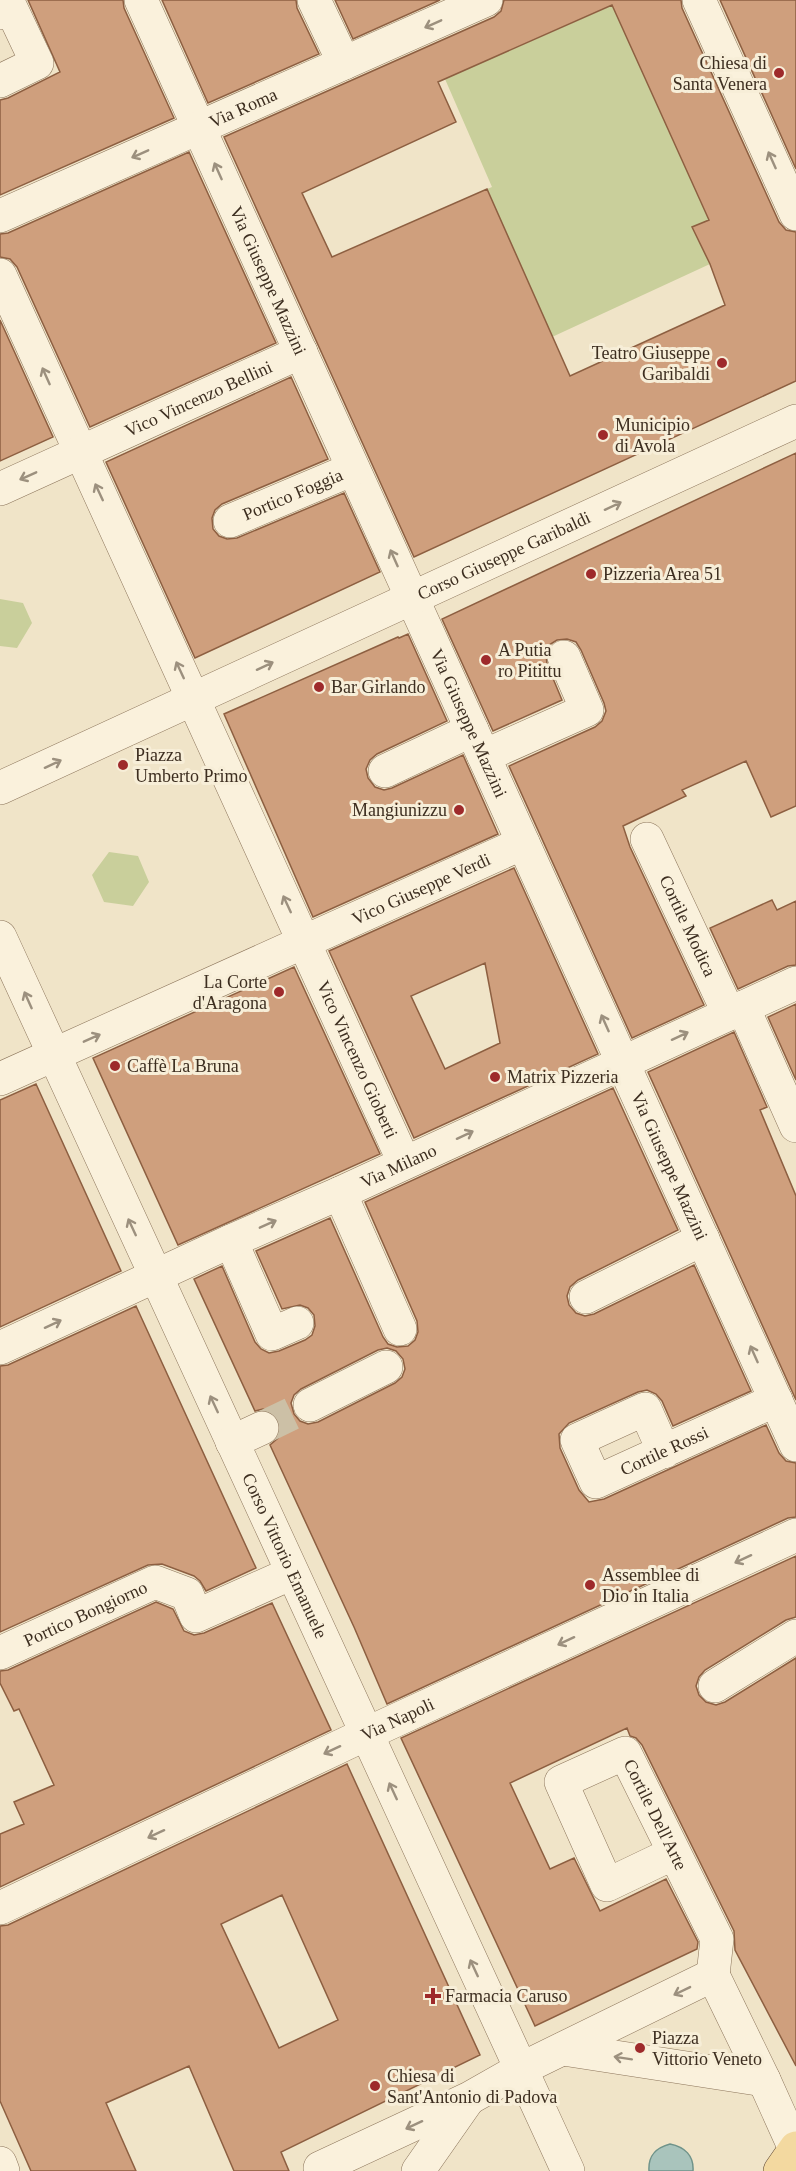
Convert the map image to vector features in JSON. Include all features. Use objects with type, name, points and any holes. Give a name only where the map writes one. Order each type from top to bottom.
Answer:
[{"type":"street","name":"Via Giuseppe Mazzini","points":[[141,0],[796,1445]]},
{"type":"street","points":[[314,0],[344,63]]},
{"type":"street","name":"Via Roma","points":[[0,216],[486,0]]},
{"type":"street","points":[[699,0],[796,214]]},
{"type":"street","points":[[0,81],[36,63],[6,10]]},
{"type":"street","name":"Vico Vincenzo Gioberti","points":[[0,275],[202,695],[312,944],[404,1162]]},
{"type":"street","name":"Vico Vincenzo Bellini","points":[[0,489],[82,443],[301,352]]},
{"type":"street","name":"Corso Giuseppe Garibaldi","points":[[0,788],[796,421]]},
{"type":"street","name":"Portico Foggia","points":[[230,521],[353,469]]},
{"type":"street","points":[[385,771],[587,710],[564,657]]},
{"type":"street","name":"Cortile Modica","points":[[647,839],[795,1121]]},
{"type":"street","name":"Vico Giuseppe Verdi","points":[[0,1079],[57,1064],[523,843]]},
{"type":"street","name":"Corso Vittorio Emanuele","points":[[0,937],[568,2171]]},
{"type":"street","name":"Via Milano","points":[[0,1348],[231,1240],[340,1193],[796,983]]},
{"type":"street","points":[[340,1193],[400,1329]]},
{"type":"street","points":[[586,1297],[703,1239]]},
{"type":"street","points":[[231,1240],[272,1334],[297,1323]]},
{"type":"street","points":[[310,1405],[386,1367]]},
{"type":"street","name":"Cortile Rossi","points":[[664,1452],[645,1409],[577,1440],[596,1482],[664,1452],[776,1401]]},
{"type":"street","points":[[232,1442],[262,1428]]},
{"type":"street","name":"Via Napoli","points":[[0,1908],[366,1734],[796,1535]]},
{"type":"street","name":"Portico Bongiorno","points":[[0,1653],[155,1582],[187,1594],[196,1616],[292,1573]]},
{"type":"street","points":[[715,1686],[796,1636]]},
{"type":"street","name":"Cortile Dell'Arte","points":[[674,1853],[607,1885],[561,1782],[625,1753],[717,1939],[713,1976]]},
{"type":"street","points":[[321,2171],[320,2168],[468,2099],[521,2069],[713,1976],[764,2080],[792,2155]]},
{"type":"street","points":[[563,2049],[764,2080]]},
{"type":"street","points":[[418,2171],[468,2099]]},
{"type":"street","points":[[0,2163],[3,2171]]},
{"type":"green space","points":[[613,5],[709,220],[693,227],[710,264],[552,337],[487,189],[492,187],[445,79]]},
{"type":"green space","points":[[0,599],[23,603],[32,623],[17,648],[0,646]]},
{"type":"green space","points":[[109,852],[138,856],[149,882],[133,906],[104,902],[92,875]]},
{"type":"water","points":[[670,2144],[688,2153],[693,2171],[649,2171],[651,2157],[654,2153]]},
{"type":"building","points":[[28,0],[123,0],[124,8],[174,118],[0,195],[0,100],[60,72]]},
{"type":"building","points":[[162,0],[296,0],[297,8],[319,54],[208,103]]},
{"type":"building","points":[[335,0],[440,0],[353,39]]},
{"type":"building","points":[[504,0],[681,0],[682,8],[779,222],[786,230],[796,232],[796,381],[414,557],[224,137],[494,17],[501,11]],"holes":[[[612,5],[709,220],[692,227],[710,264],[725,305],[570,376],[487,189],[332,257],[302,193],[456,122],[438,82]]]},
{"type":"building","name":"Chiesa di Santa Venera","points":[[720,0],[796,0],[796,169]]},
{"type":"building","points":[[189,152],[276,343],[90,427],[17,267],[10,259],[0,257],[0,234],[8,233]]},
{"type":"building","points":[[0,320],[53,437],[0,461]]},
{"type":"building","points":[[291,377],[328,459],[222,504],[215,510],[212,518],[213,529],[219,536],[227,539],[237,538],[344,493],[380,572],[195,658],[106,462]]},
{"type":"building","points":[[796,453],[796,806],[771,817],[746,761],[682,790],[686,796],[623,826],[630,847],[704,1005],[632,1038],[509,766],[595,727],[602,721],[606,711],[604,703],[581,650],[576,642],[567,639],[557,640],[549,645],[546,654],[547,664],[562,700],[493,731],[442,619]]},
{"type":"building","points":[[408,634],[447,721],[377,754],[370,760],[366,769],[368,778],[375,787],[384,790],[463,755],[498,834],[313,917],[224,714]]},
{"type":"building","points":[[514,868],[598,1054],[414,1138],[329,951]],"holes":[[[485,963],[500,1043],[445,1069],[411,996]]]},
{"type":"building","points":[[772,900],[777,910],[796,901],[796,965],[788,966],[738,989],[710,928]]},
{"type":"building","points":[[294,967],[380,1154],[178,1245],[93,1058]]},
{"type":"building","points":[[796,1004],[796,1080],[768,1017]]},
{"type":"building","points":[[734,1032],[767,1107],[760,1110],[796,1196],[796,1400],[648,1072]]},
{"type":"building","points":[[36,1084],[121,1271],[0,1327],[0,1100]]},
{"type":"building","points":[[613,1088],[678,1230],[578,1280],[570,1287],[567,1296],[569,1305],[576,1313],[585,1316],[594,1314],[694,1265],[751,1391],[673,1426],[662,1401],[656,1394],[647,1390],[638,1392],[569,1423],[559,1434],[560,1448],[579,1490],[589,1502],[604,1499],[766,1425],[779,1453],[786,1461],[796,1463],[796,1517],[788,1518],[387,1704],[270,1445],[278,1438],[281,1429],[279,1421],[272,1412],[263,1409],[255,1411],[194,1279],[222,1266],[255,1342],[261,1349],[269,1353],[279,1351],[305,1340],[312,1335],[315,1326],[314,1315],[308,1308],[300,1305],[282,1309],[256,1251],[330,1218],[383,1337],[388,1344],[397,1347],[408,1346],[415,1340],[418,1332],[417,1321],[365,1202]],"holes":[[[387,1348],[396,1351],[403,1359],[405,1369],[402,1377],[395,1383],[318,1422],[308,1424],[300,1421],[294,1414],[291,1403],[294,1395],[301,1389],[378,1350]]]},
{"type":"building","points":[[136,1306],[256,1568],[206,1591],[194,1576],[162,1564],[148,1565],[0,1632],[0,1366],[8,1365]]},
{"type":"building","points":[[796,1556],[796,1617],[786,1620],[705,1670],[696,1686],[699,1695],[706,1702],[716,1705],[725,1702],[796,1658],[796,2066],[735,1950],[734,1931],[642,1745],[636,1738],[630,1736],[627,1728],[510,1783],[550,1869],[574,1858],[600,1911],[666,1879],[698,1942],[697,1949],[535,2026],[401,1738]]},
{"type":"building","points":[[156,1602],[173,1609],[184,1631],[194,1635],[204,1633],[272,1603],[331,1730],[0,1887],[0,1834],[24,1824],[14,1802],[54,1785],[19,1709],[14,1711],[0,1683],[0,1671],[8,1670]]},
{"type":"building","points":[[347,1764],[480,2055],[281,2152],[289,2171],[234,2171],[189,2066],[106,2103],[136,2171],[31,2171],[0,2101],[0,1926],[8,1925]],"holes":[[[282,1895],[338,2020],[279,2048],[221,1924]]]},
{"type":"tunnel","points":[[262,1428],[310,1405]]},
{"type":"place","name":"Chiesa di Santa Venera","points":[[779,73]]},
{"type":"place","name":"Teatro Giuseppe Garibaldi","points":[[722,363]]},
{"type":"place","name":"Municipio di Avola","points":[[603,435]]},
{"type":"place","name":"Pizzeria Area 51","points":[[591,574]]},
{"type":"place","name":"A Putia ro Pitittu","points":[[486,660]]},
{"type":"place","name":"Bar Girlando","points":[[319,687]]},
{"type":"place","name":"Piazza Umberto Primo","points":[[123,765]]},
{"type":"place","name":"Mangiunizzu","points":[[459,810]]},
{"type":"place","name":"La Corte d'Aragona","points":[[279,992]]},
{"type":"place","name":"Caffè La Bruna","points":[[115,1066]]},
{"type":"place","name":"Matrix Pizzeria","points":[[495,1077]]},
{"type":"place","name":"Assemblee di Dio in Italia","points":[[590,1585]]},
{"type":"place","name":"Farmacia Caruso","points":[[433,1996]]},
{"type":"place","name":"Piazza Vittorio Veneto","points":[[640,2048]]},
{"type":"place","name":"Chiesa di Sant'Antonio di Padova","points":[[375,2086]]}]
